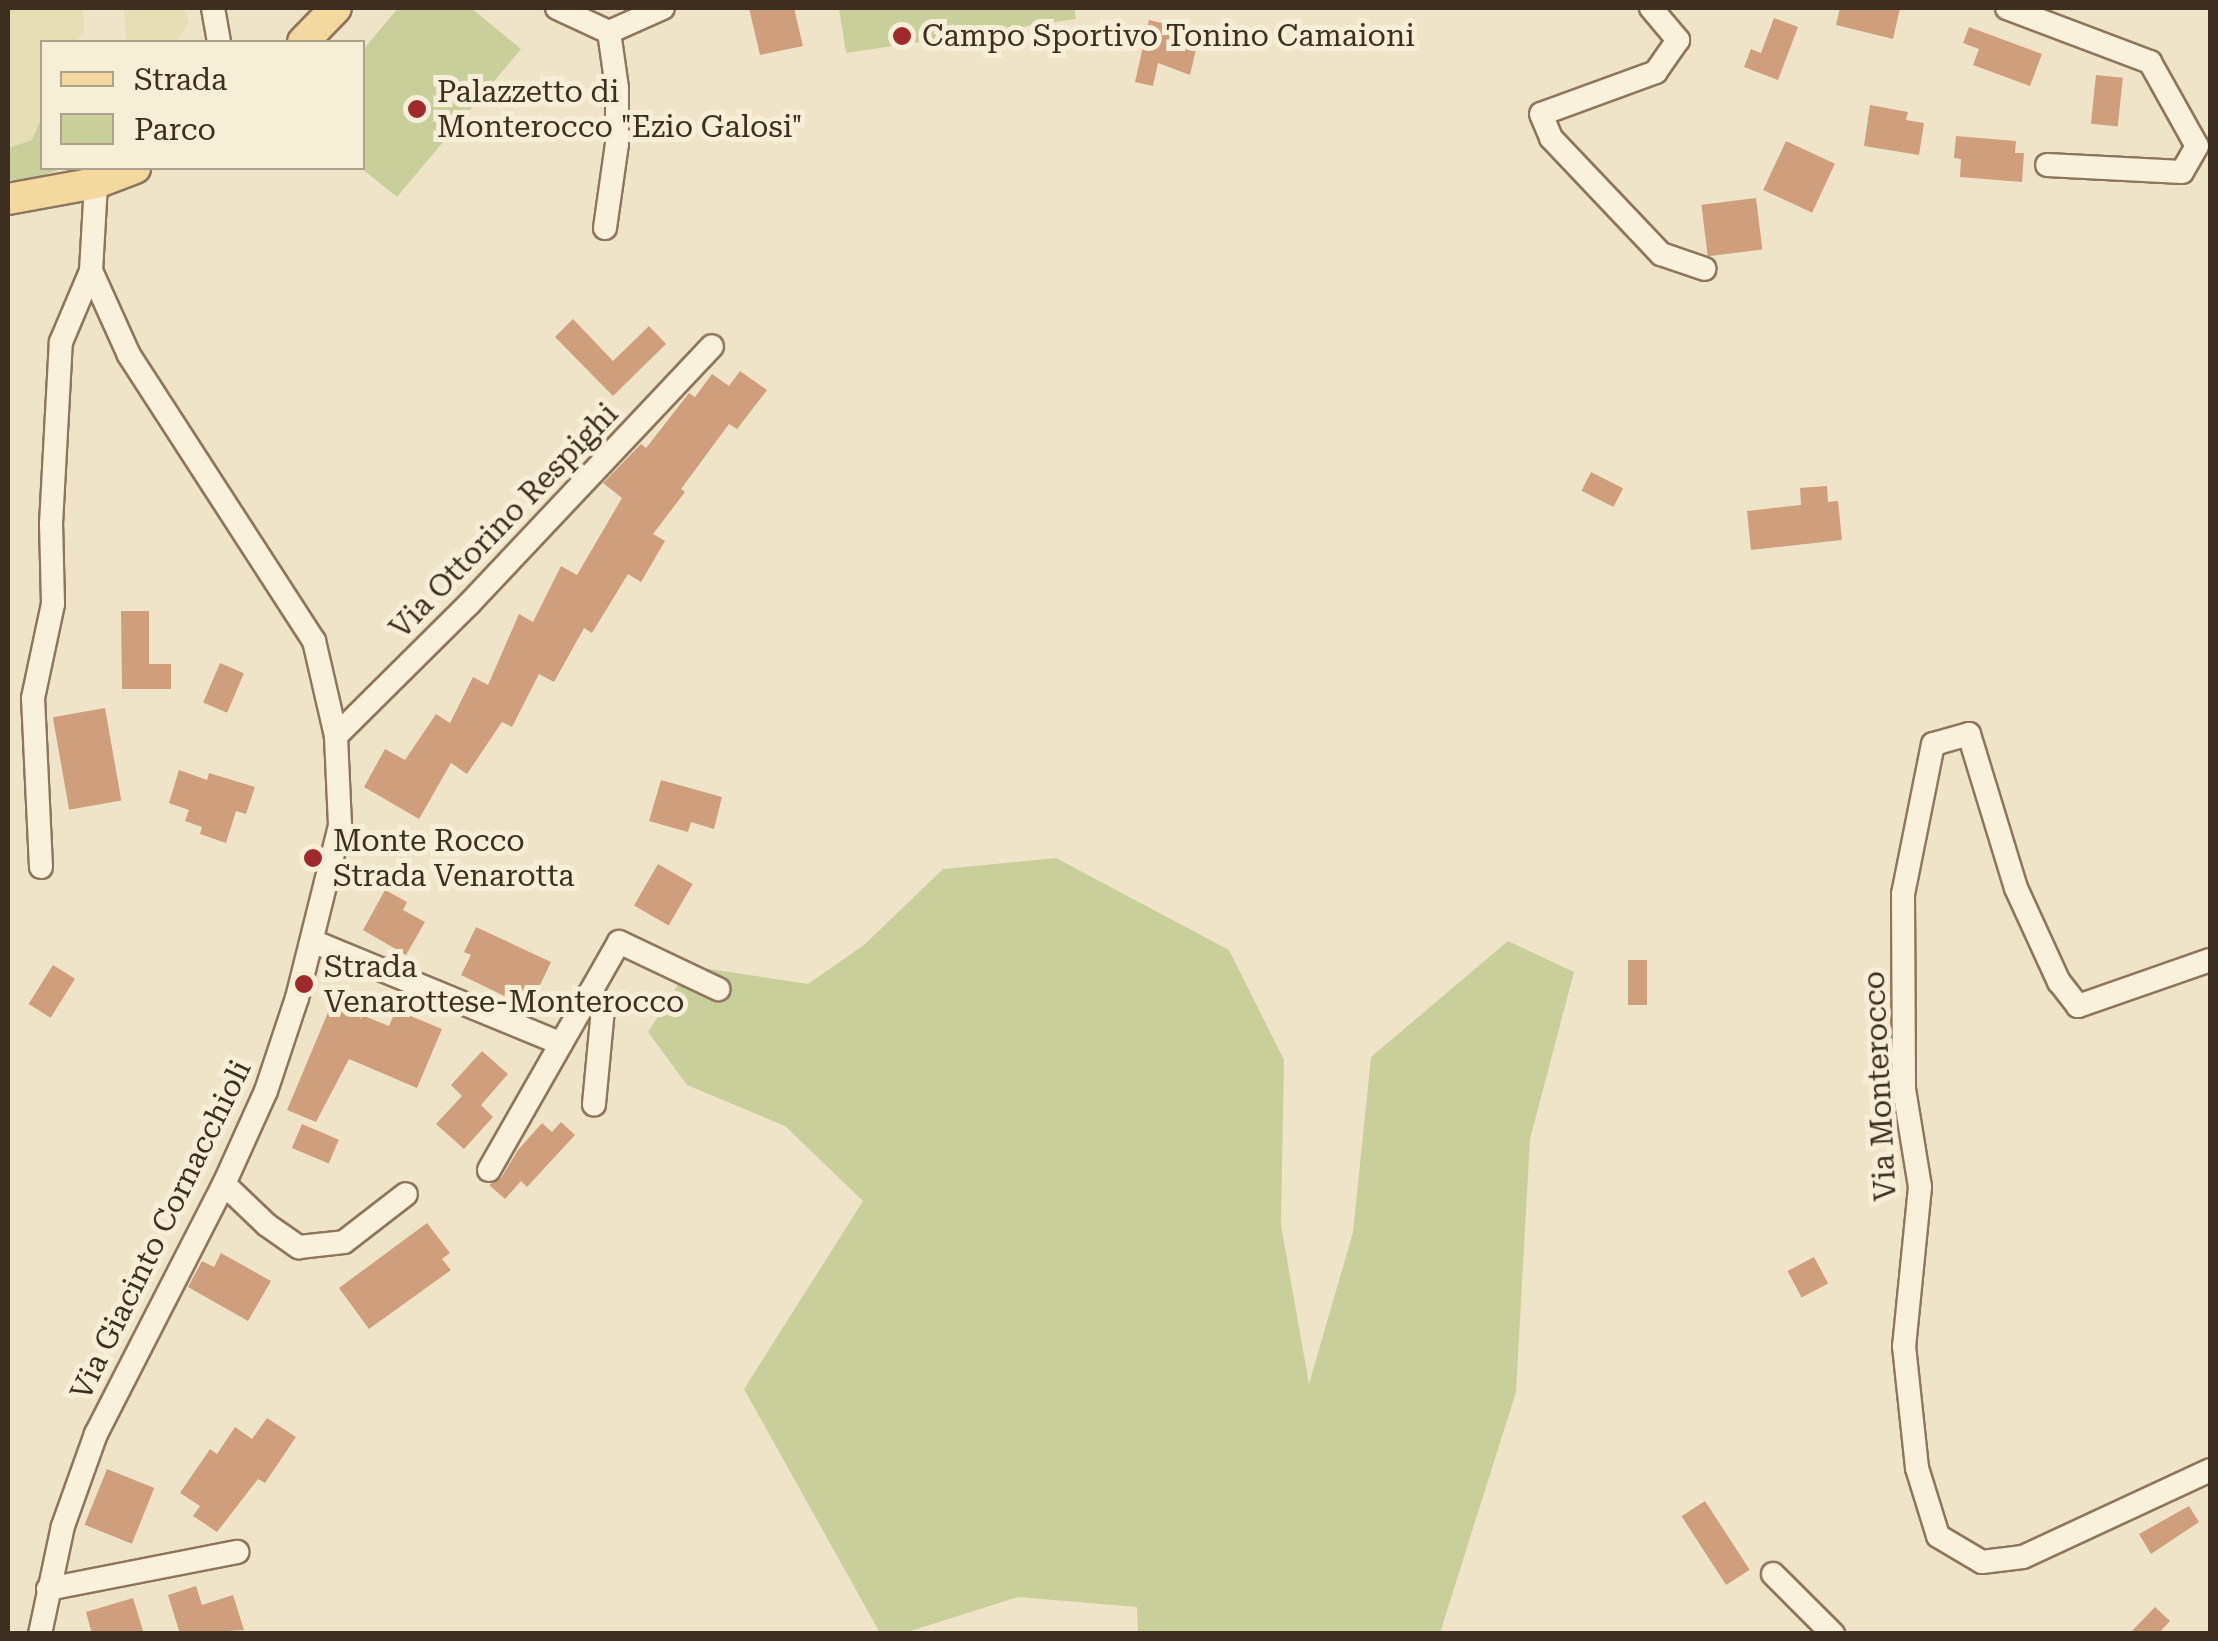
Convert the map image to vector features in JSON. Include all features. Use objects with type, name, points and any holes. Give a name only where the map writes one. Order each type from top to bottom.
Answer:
[{"type":"main road","points":[[305,40],[336,8]]},
{"type":"main road","points":[[8,199],[87,184],[128,170]]},
{"type":"street","points":[[212,8],[219,40]]},
{"type":"street","points":[[609,32],[663,8]]},
{"type":"street","points":[[1651,8],[1678,40],[1656,72],[1540,114],[1551,138],[1661,254],[1704,269]]},
{"type":"street","points":[[2007,8],[2150,62],[2197,146],[2182,172],[2047,164]]},
{"type":"street","points":[[565,10],[609,32]]},
{"type":"street","points":[[606,228],[617,144],[617,88],[609,32]]},
{"type":"street","name":"Via Giacinto Cornacchioli","points":[[40,1634],[63,1526],[96,1434],[224,1184],[266,1091],[312,941],[340,825],[336,736],[314,640],[130,355],[91,271],[87,184]]},
{"type":"street","points":[[41,867],[33,698],[54,604],[50,524],[61,342],[91,271]]},
{"type":"street","name":"Via Ottorino Respighi","points":[[336,736],[469,604],[712,346]]},
{"type":"street","name":"Via Monterocco","points":[[2210,960],[2078,1006],[2058,982],[2016,888],[1969,734],[1933,744],[1903,894],[1904,1088],[1920,1187],[1904,1346],[1917,1468],[1938,1536],[1982,1562],[2024,1557],[2210,1470]]},
{"type":"street","points":[[312,941],[560,1043]]},
{"type":"street","points":[[488,1170],[619,942],[718,989]]},
{"type":"street","points":[[588,994],[603,1008],[594,1105]]},
{"type":"street","points":[[224,1184],[267,1225],[298,1247],[344,1242],[406,1194]]},
{"type":"street","points":[[48,1589],[237,1552]]},
{"type":"street","points":[[1773,1574],[1833,1634]]},
{"type":"shaded area","points":[[8,8],[83,8],[84,28],[78,40],[40,40],[40,122],[32,140],[8,148]]},
{"type":"shaded area","points":[[124,8],[184,8],[189,23],[177,40],[126,40]]},
{"type":"green space","name":"Palazzetto di Monterocco \"Ezio Galosi\"","points":[[398,8],[471,8],[521,49],[397,197],[363,170],[365,48]]},
{"type":"green space","name":"Campo Sportivo Tonino Camaioni","points":[[839,8],[1074,8],[1076,19],[846,53]]},
{"type":"green space","points":[[40,122],[40,170],[59,170],[31,179],[8,180],[8,148],[32,140]]},
{"type":"green space","points":[[1056,858],[1229,950],[1284,1060],[1281,1225],[1309,1384],[1353,1232],[1371,1057],[1508,941],[1574,972],[1530,1139],[1516,1392],[1440,1633],[1138,1633],[1137,1607],[1018,1597],[904,1633],[880,1633],[744,1389],[863,1201],[785,1126],[687,1085],[648,1032],[690,966],[808,984],[864,945],[943,869]]},
{"type":"building","points":[[749,8],[794,8],[803,46],[760,55]]},
{"type":"building","points":[[1840,8],[1900,8],[1893,39],[1836,25]]},
{"type":"building","points":[[1774,18],[1798,27],[1778,80],[1744,67],[1751,49],[1761,53]]},
{"type":"building","points":[[1149,20],[1200,32],[1190,75],[1158,63],[1153,86],[1135,82]]},
{"type":"building","points":[[1969,27],[2042,54],[2030,86],[1973,65],[1979,49],[1963,43]]},
{"type":"building","points":[[2096,75],[2123,78],[2118,127],[2091,124]]},
{"type":"building","points":[[1870,105],[1908,112],[1906,120],[1924,123],[1919,155],[1864,146]]},
{"type":"building","points":[[1956,136],[2016,141],[2015,153],[2024,153],[2022,182],[1960,177],[1961,159],[1954,158]]},
{"type":"building","points":[[1786,141],[1835,164],[1812,213],[1763,190]]},
{"type":"building","points":[[1756,198],[1762,250],[1708,256],[1701,205]]},
{"type":"building","points":[[573,319],[613,361],[649,326],[666,344],[613,396],[555,337]]},
{"type":"building","points":[[740,371],[767,390],[737,429],[729,424],[681,489],[685,492],[653,534],[665,541],[641,582],[628,574],[592,633],[584,628],[554,682],[539,674],[512,727],[502,722],[467,774],[451,763],[419,819],[364,787],[385,749],[405,760],[436,714],[450,723],[473,677],[488,685],[519,614],[533,622],[561,566],[577,575],[622,498],[603,483],[641,444],[646,448],[689,393],[695,397],[712,374],[729,386]]},
{"type":"building","points":[[1591,472],[1623,488],[1614,507],[1581,491]]},
{"type":"building","points":[[1827,486],[1828,502],[1838,501],[1842,540],[1751,550],[1747,511],[1801,505],[1800,488]]},
{"type":"building","points":[[121,611],[149,611],[149,664],[171,664],[171,689],[122,689]]},
{"type":"building","points":[[220,663],[244,673],[227,713],[203,703]]},
{"type":"building","points":[[105,708],[121,801],[69,810],[53,717]]},
{"type":"building","points":[[179,770],[207,780],[209,773],[255,787],[246,814],[236,811],[226,843],[200,834],[202,827],[185,821],[189,810],[169,803]]},
{"type":"building","points":[[661,780],[722,797],[714,829],[691,822],[688,832],[649,821]]},
{"type":"building","points":[[658,864],[693,884],[669,926],[634,906]]},
{"type":"building","points":[[385,890],[407,902],[403,910],[425,922],[406,955],[363,930]]},
{"type":"building","points":[[476,927],[551,962],[529,1008],[461,975],[471,955],[464,952]]},
{"type":"building","points":[[1628,960],[1647,960],[1647,1005],[1628,1005]]},
{"type":"building","points":[[53,965],[75,979],[51,1018],[29,1004]]},
{"type":"building","points":[[332,1003],[389,1026],[396,1010],[442,1029],[417,1088],[349,1059],[316,1122],[287,1110]]},
{"type":"building","points":[[482,1051],[508,1074],[481,1105],[493,1117],[464,1149],[436,1124],[462,1096],[451,1085]]},
{"type":"building","points":[[561,1122],[575,1135],[527,1187],[521,1181],[505,1199],[489,1185],[501,1178],[518,1150],[542,1123],[552,1132]]},
{"type":"building","points":[[302,1124],[339,1140],[329,1164],[292,1148]]},
{"type":"building","points":[[427,1223],[450,1253],[442,1259],[451,1270],[369,1329],[339,1288]]},
{"type":"building","points":[[221,1253],[271,1281],[248,1321],[188,1287],[202,1261],[214,1267]]},
{"type":"building","points":[[1814,1257],[1828,1283],[1802,1298],[1788,1271]]},
{"type":"building","points":[[267,1418],[296,1437],[265,1483],[258,1479],[217,1532],[193,1516],[200,1506],[180,1493],[210,1449],[217,1454],[235,1427],[252,1439]]},
{"type":"building","points":[[107,1469],[154,1488],[132,1544],[85,1525]]},
{"type":"building","points":[[1705,1501],[1750,1570],[1726,1585],[1682,1516]]},
{"type":"building","points":[[2189,1506],[2199,1522],[2151,1554],[2139,1534]]},
{"type":"building","points":[[196,1586],[202,1605],[233,1595],[244,1630],[180,1634],[168,1595]]},
{"type":"building","points":[[133,1598],[144,1634],[92,1634],[86,1612]]},
{"type":"building","points":[[2155,1607],[2170,1621],[2158,1634],[2129,1634]]},
{"type":"place","name":"Campo Sportivo Tonino Camaioni","points":[[902,36]]},
{"type":"place","name":"Palazzetto di Monterocco \"Ezio Galosi\"","points":[[417,109]]},
{"type":"place","name":"Monte Rocco Strada Venarotta","points":[[313,858]]},
{"type":"place","name":"Strada Venarottese-Monterocco","points":[[304,984]]}]
